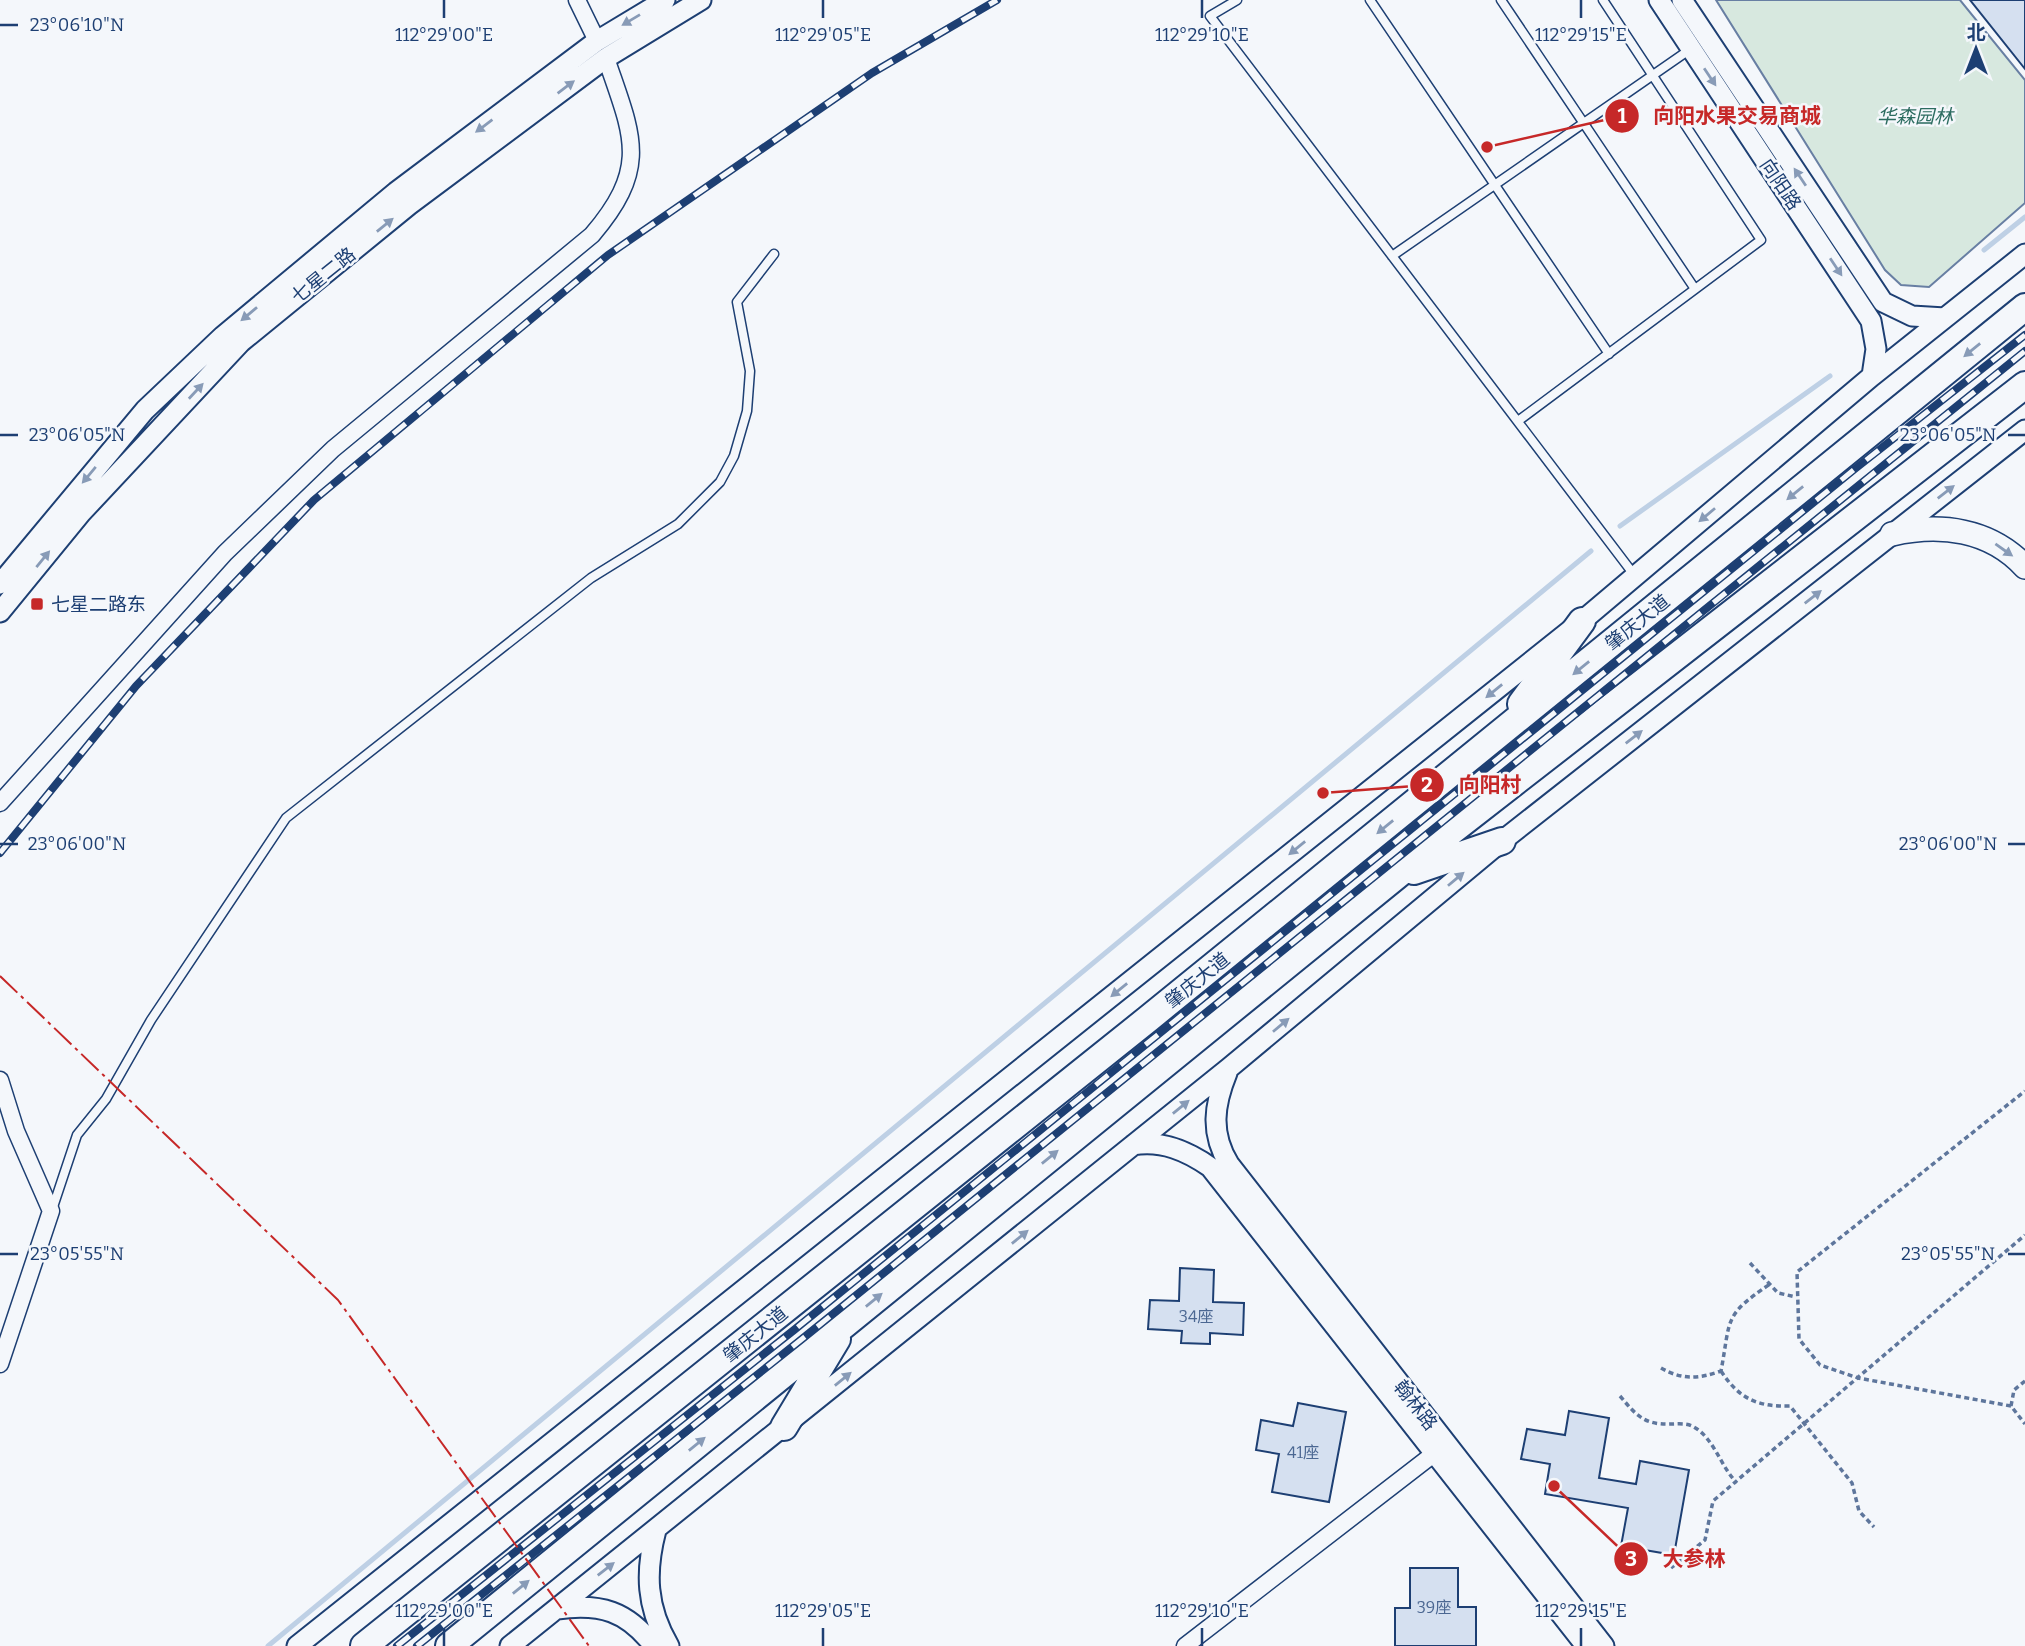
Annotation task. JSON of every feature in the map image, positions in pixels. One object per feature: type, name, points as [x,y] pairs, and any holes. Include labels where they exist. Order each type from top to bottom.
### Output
[{"type":"highway","name":"肇庆大道","points":[[364,1646],[1499,734],[2025,307]]},
{"type":"highway","points":[[449,1646],[1396,877],[2025,385]]},
{"type":"highway","points":[[1499,734],[1581,621]]},
{"type":"highway","points":[[1396,877],[1502,841]]},
{"type":"highway","points":[[783,1427],[847,1322]]},
{"type":"main road","points":[[1892,534],[1927,528],[1962,531],[1990,541],[2025,567]]},
{"type":"street","points":[[0,803],[225,552],[333,449],[592,235],[612,212],[624,192],[631,168],[629,126],[601,49],[577,0]]},
{"type":"street","name":"七星二路","points":[[0,612],[80,513],[241,342],[664,0]]},
{"type":"street","name":"七星二路","points":[[0,584],[145,410],[223,336],[396,192],[601,49],[701,0]]},
{"type":"street","name":"向阳路","points":[[1659,0],[1699,43],[1883,302],[1912,316],[1945,318]]},
{"type":"street","name":"向阳路","points":[[1682,0],[1699,43],[1871,321],[1876,349],[1872,376]]},
{"type":"street","points":[[297,1646],[1581,621],[1872,376],[2025,254]]},
{"type":"street","points":[[510,1646],[1229,1068],[1502,841],[2025,430]]},
{"type":"street","points":[[1133,1145],[1146,1143],[1177,1148],[1220,1165],[1214,1121],[1218,1096],[1229,1068]]},
{"type":"street","points":[[0,1080],[16,1130],[51,1211],[0,1364]]},
{"type":"street","name":"翰林路","points":[[1220,1165],[1440,1448],[1586,1646]]},
{"type":"street","points":[[1185,1646],[1440,1448]]},
{"type":"street","name":"翰林路","points":[[1440,1448],[1604,1646]]},
{"type":"street","points":[[656,1530],[648,1565],[648,1593],[669,1646]]},
{"type":"street","points":[[556,1609],[580,1606],[608,1609],[638,1626],[654,1646]]},
{"type":"lane","points":[[1237,0],[1210,16],[1635,576]]},
{"type":"lane","points":[[1370,0],[1608,354]]},
{"type":"lane","points":[[1502,0],[1695,289]]},
{"type":"lane","points":[[1518,421],[1761,240],[1603,0]]},
{"type":"lane","points":[[1392,256],[1699,43]]},
{"type":"lane","points":[[51,1211],[77,1135],[106,1099],[152,1020],[286,818],[591,578],[678,524],[720,482],[734,456],[747,411],[750,371],[737,302],[774,254]]},
{"type":"path","points":[[2025,1091],[1797,1272],[1796,1297],[1799,1339],[1820,1365],[1858,1378],[2011,1406],[2025,1423]]},
{"type":"path","points":[[1671,1568],[1705,1540],[1713,1501],[2025,1235]]},
{"type":"path","points":[[1749,1263],[1778,1293],[1796,1297]]},
{"type":"path","points":[[1770,1284],[1731,1314],[1721,1371],[1731,1387],[1748,1401],[1767,1407],[1790,1406],[1852,1483],[1860,1511],[1874,1527]]},
{"type":"path","points":[[1661,1368],[1678,1378],[1703,1378],[1721,1371]]},
{"type":"path","points":[[2011,1406],[2014,1390],[2025,1381]]},
{"type":"path","points":[[1620,1396],[1638,1418],[1652,1424],[1692,1426],[1711,1443],[1717,1458],[1737,1483]]},
{"type":"green space","name":"华森园林","points":[[1716,0],[1960,0],[2025,80],[2025,203],[1929,287],[1901,285],[1885,270]]},
{"type":"building","points":[[1970,0],[2025,0],[2025,69]]},
{"type":"building","points":[[1180,1268],[1214,1270],[1213,1302],[1244,1303],[1243,1335],[1210,1333],[1210,1344],[1181,1343],[1182,1331],[1148,1329],[1150,1300],[1179,1301]]},
{"type":"building","points":[[1298,1403],[1346,1412],[1329,1502],[1272,1492],[1279,1454],[1256,1450],[1261,1420],[1293,1426]]},
{"type":"building","points":[[1569,1411],[1609,1418],[1599,1478],[1636,1484],[1640,1461],[1689,1470],[1674,1555],[1621,1546],[1628,1508],[1545,1494],[1550,1464],[1521,1459],[1527,1429],[1565,1435]]},
{"type":"building","points":[[1410,1568],[1458,1568],[1458,1607],[1476,1607],[1476,1646],[1395,1646],[1395,1608],[1410,1608]]},
{"type":"waterway","points":[[1984,250],[2025,217]]},
{"type":"waterway","points":[[1620,526],[1830,376]]},
{"type":"waterway","points":[[268,1646],[1591,551]]},
{"type":"railway","points":[[0,853],[136,686],[314,500],[608,255],[872,73],[997,0]]},
{"type":"railway","points":[[397,1646],[794,1330],[1856,468],[2025,335]]},
{"type":"railway","points":[[417,1646],[802,1339],[2025,351]]},
{"type":"power","points":[[0,976],[338,1300],[589,1646]]},
{"type":"place","name":"向阳水果交易商城","points":[[1487,147]]},
{"type":"place","name":"七星二路东","points":[[37,604]]},
{"type":"place","name":"向阳村","points":[[1323,793]]},
{"type":"place","name":"大参林","points":[[1554,1486]]}]
